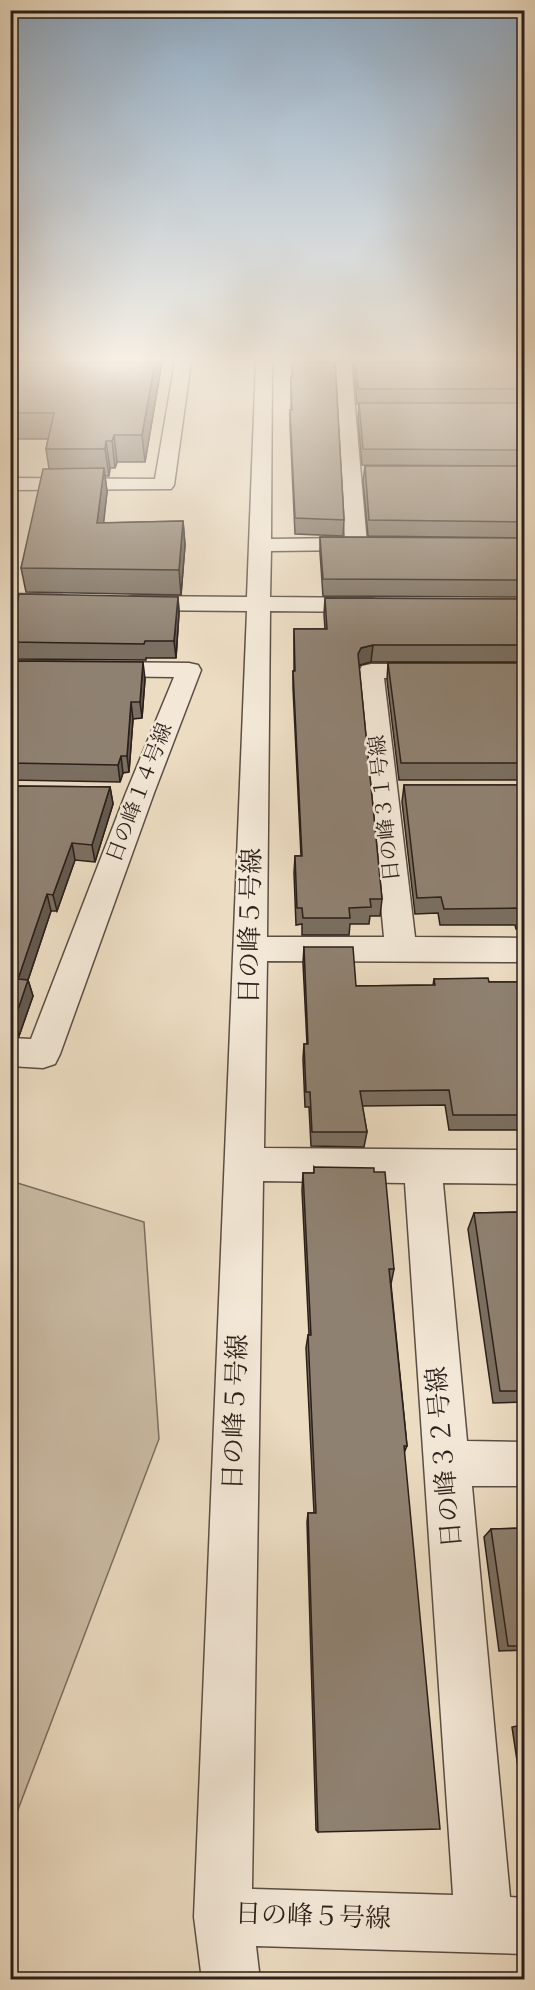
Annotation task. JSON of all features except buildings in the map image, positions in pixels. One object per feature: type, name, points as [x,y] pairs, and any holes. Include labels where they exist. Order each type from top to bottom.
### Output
[{"type":"street","points":[[10,484],[164,485],[169,455]]},
{"type":"street","name":"日の峰５号線","points":[[262,455],[251,949],[223,1917],[504,1926]]},
{"type":"street","points":[[352,455],[356,544]]},
{"type":"street","points":[[351,473],[374,473]]},
{"type":"street","points":[[261,544],[378,544]]},
{"type":"street","points":[[10,601],[80,603]]},
{"type":"street","points":[[115,603],[396,605]]},
{"type":"street","name":"日の峰１４号線","points":[[10,668],[189,670],[128,793],[43,1054],[10,1052]]},
{"type":"street","name":"日の峰３１号線","points":[[401,949],[397,791],[371,671],[454,671]]},
{"type":"street","points":[[251,949],[525,950]]},
{"type":"street","points":[[244,1164],[525,1167]]},
{"type":"street","name":"日の峰３２号線","points":[[423,1166],[447,1463],[504,1926]]},
{"type":"street","points":[[447,1463],[525,1464]]},
{"type":"street","points":[[223,1917],[231,1980]]},
{"type":"shaded area","points":[[11,1181],[144,1222],[159,1439],[11,1828]]}]
